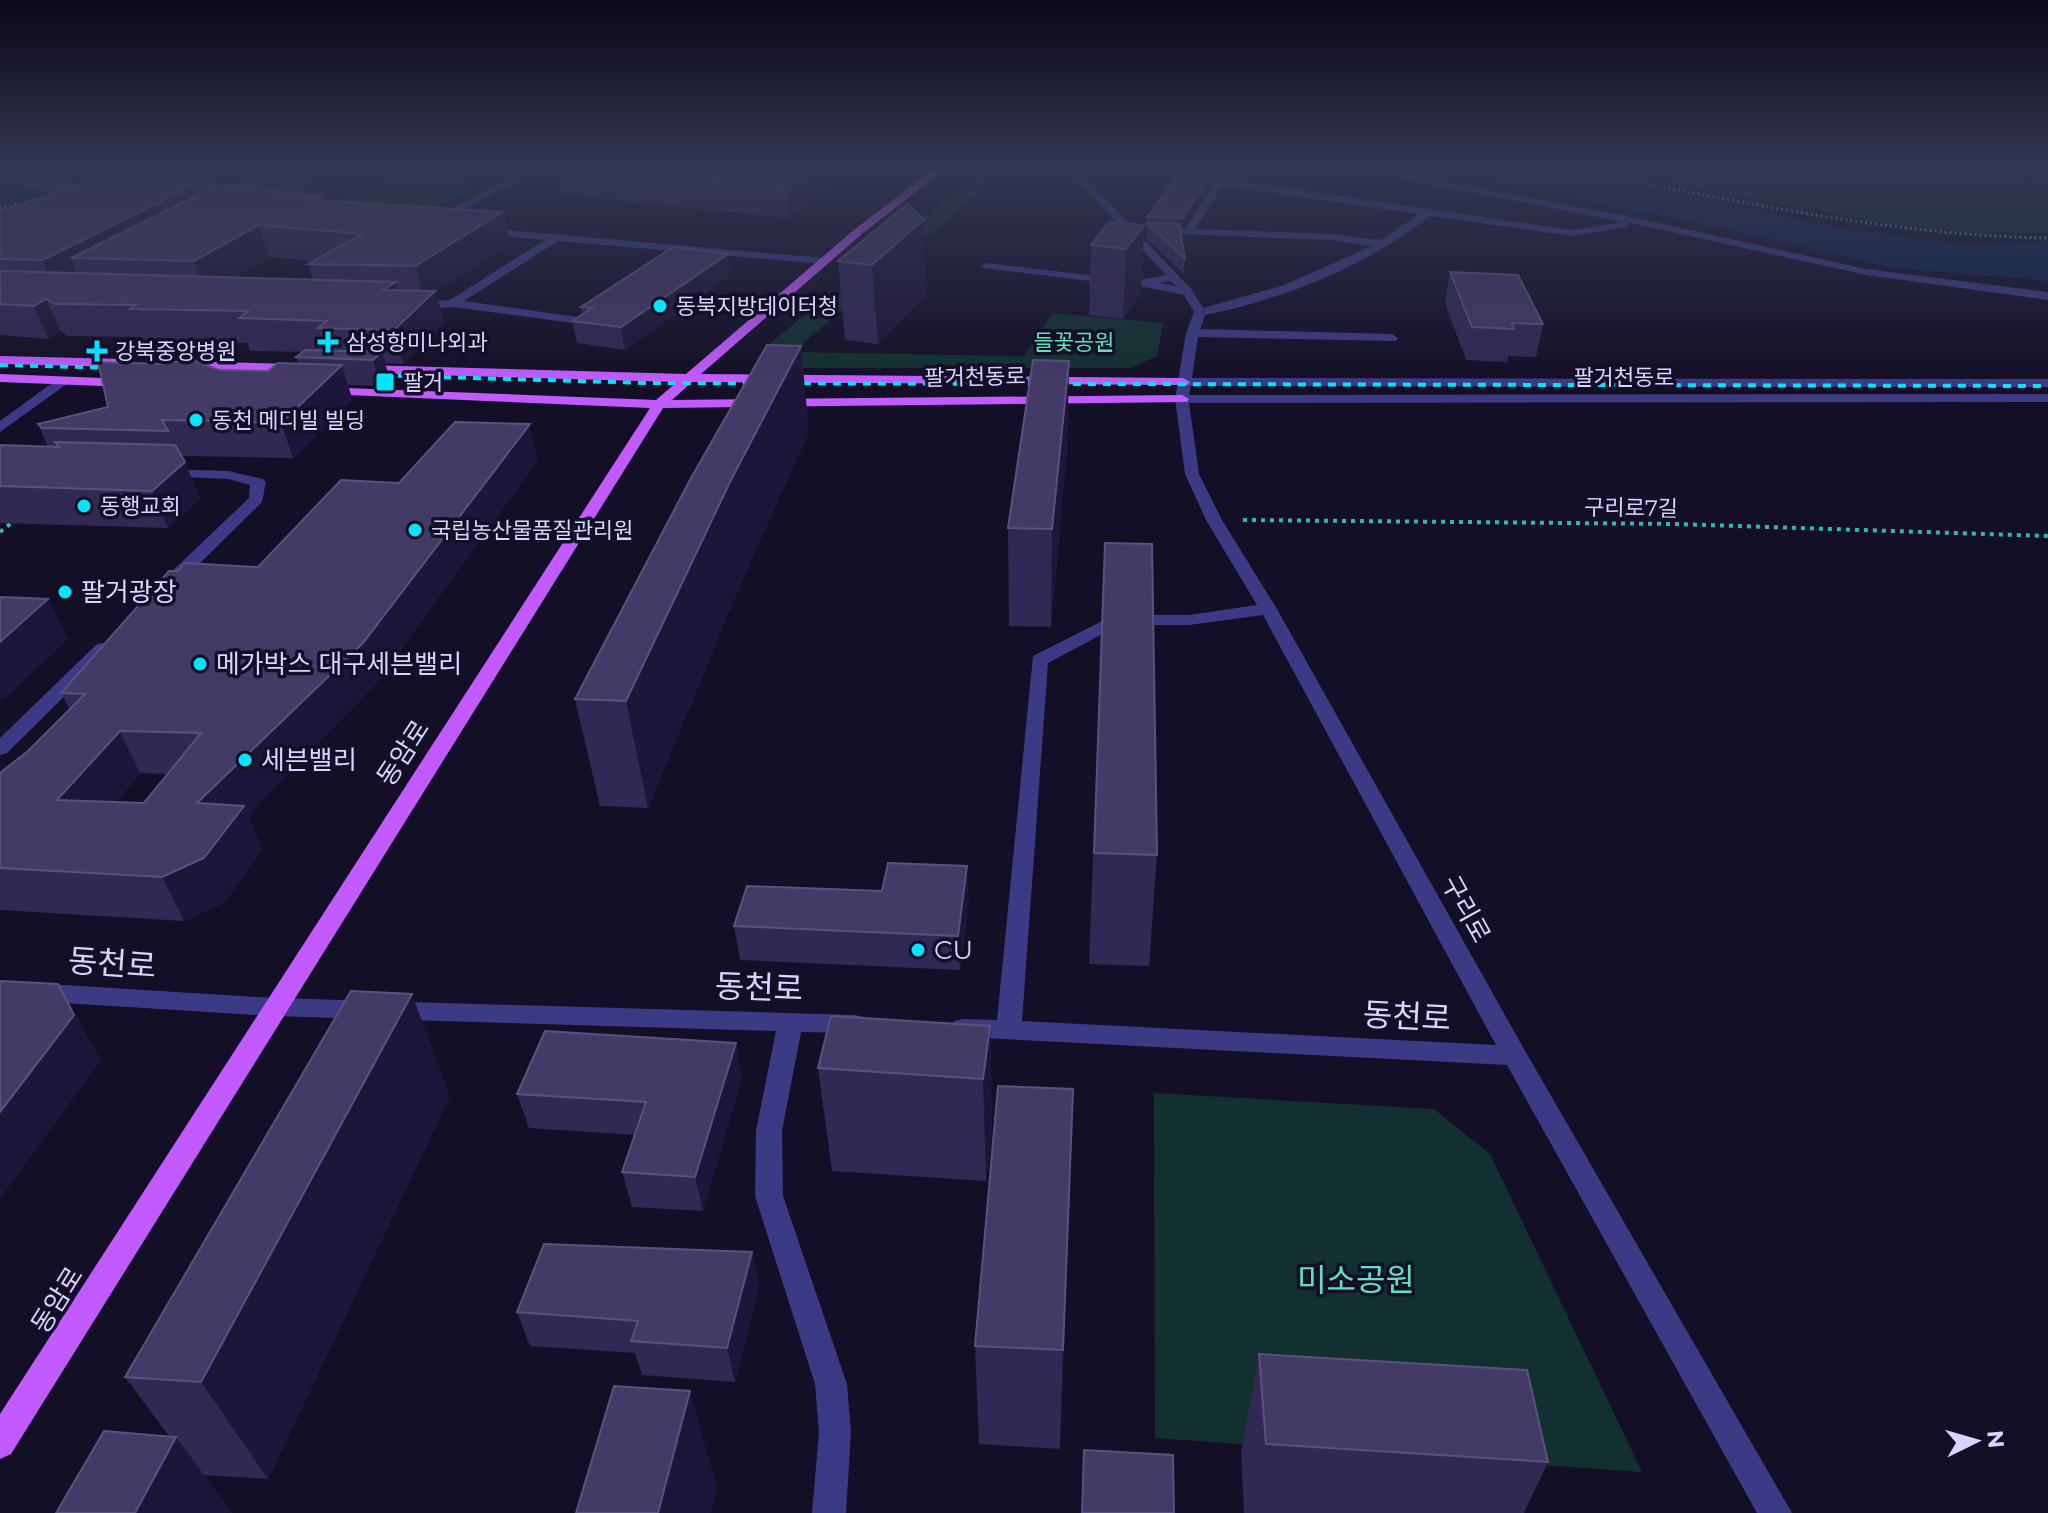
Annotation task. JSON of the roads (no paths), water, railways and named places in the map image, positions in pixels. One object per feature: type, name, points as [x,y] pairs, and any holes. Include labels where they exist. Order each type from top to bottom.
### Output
[{"type":"main road","name":"동암로","points":[[0,1443],[659,404],[851,240]]},
{"type":"main road","points":[[0,360],[135,364]]},
{"type":"main road","points":[[165,364],[306,368]]},
{"type":"main road","name":"팔거천동로","points":[[354,369],[1182,391]]},
{"type":"main road","points":[[0,378],[140,384]]},
{"type":"main road","name":"팔거천동로","points":[[315,390],[659,404],[1182,391]]},
{"type":"street","points":[[453,303],[552,240]]},
{"type":"street","points":[[574,240],[824,261]]},
{"type":"street","points":[[1135,240],[1188,292],[1200,312],[1228,307],[1266,293],[1391,240]]},
{"type":"street","points":[[1351,240],[1385,244]]},
{"type":"street","points":[[1689,240],[1782,260],[1792,256]]},
{"type":"street","points":[[1718,240],[1866,272],[2048,296]]},
{"type":"street","points":[[987,266],[1139,283],[1188,292]]},
{"type":"street","points":[[1139,283],[1174,277]]},
{"type":"street","points":[[400,306],[453,303],[577,321]]},
{"type":"street","name":"구리로","points":[[1200,312],[1192,333],[1182,391],[1192,474],[1214,520],[1268,609],[1515,1056],[1775,1513]]},
{"type":"street","points":[[1192,333],[1392,338]]},
{"type":"street","points":[[0,428],[64,381]]},
{"type":"street","name":"팔거천동로","points":[[1182,391],[2048,383]]},
{"type":"street","name":"팔거천동로","points":[[1182,391],[2048,398]]},
{"type":"street","points":[[153,473],[228,475],[258,482],[257,499],[159,595]]},
{"type":"street","points":[[1009,1029],[1039,660],[1124,615],[1154,620],[1189,620],[1268,609]]},
{"type":"street","points":[[0,749],[8,733],[115,637]]},
{"type":"street","name":"동천로","points":[[0,990],[274,1007],[884,1025]]},
{"type":"street","points":[[790,1022],[769,1131],[769,1196],[831,1384],[835,1432],[829,1513]]},
{"type":"street","name":"동천로","points":[[946,1027],[1515,1056]]},
{"type":"water","points":[[1772,240],[1928,240],[1968,245],[2048,242],[2048,281],[1893,268]]},
{"type":"railway","points":[[0,365],[120,368]]},
{"type":"railway","points":[[368,375],[650,383],[2048,386]]},
{"type":"place","name":"동북지방데이터청","points":[[660,306]]},
{"type":"place","name":"삼성항미나외과","points":[[328,342]]},
{"type":"place","name":"강북중앙병원","points":[[97,351]]},
{"type":"place","name":"팔거","points":[[385,382]]},
{"type":"place","name":"동천 메디빌 빌딩","points":[[196,420]]},
{"type":"place","name":"동행교회","points":[[84,506]]},
{"type":"place","name":"국립농산물품질관리원","points":[[415,530]]},
{"type":"place","name":"팔거광장","points":[[65,592]]},
{"type":"place","name":"메가박스 대구세븐밸리","points":[[200,664]]},
{"type":"place","name":"세븐밸리","points":[[245,760]]},
{"type":"place","name":"CU","points":[[918,950]]},
{"type":"park label","name":"들꽃공원","points":[[1074,342]]},
{"type":"park label","name":"미소공원","points":[[1356,1279]]}]
